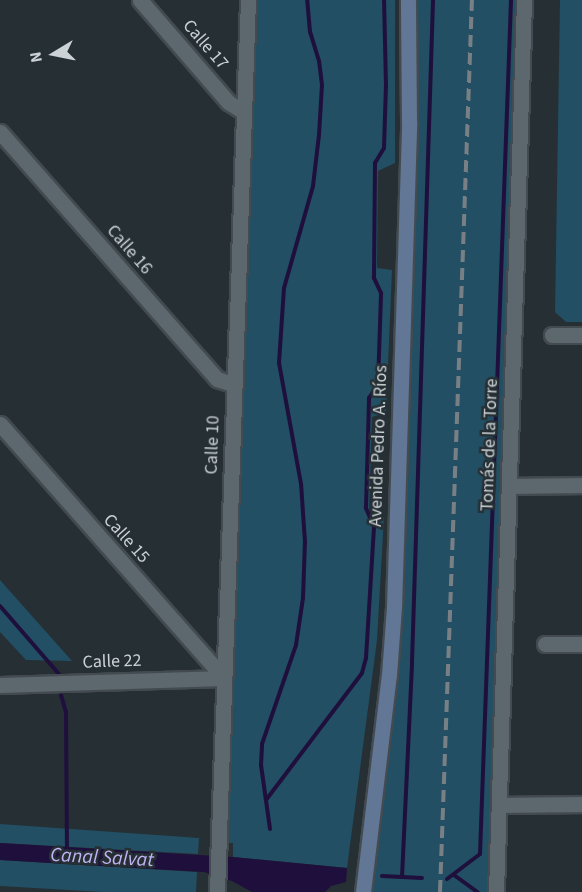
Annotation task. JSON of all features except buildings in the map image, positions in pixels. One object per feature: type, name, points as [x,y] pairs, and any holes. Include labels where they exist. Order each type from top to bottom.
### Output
[{"type":"main road","name":"Avenida Pedro A. Ríos","points":[[363,892],[389,675],[394,607],[410,121],[408,0]]},
{"type":"street","name":"Calle 17","points":[[140,0],[228,102],[244,112]]},
{"type":"street","name":"Calle 10","points":[[217,892],[248,0]]},
{"type":"street","name":"Tomás de la Torre","points":[[496,892],[524,0]]},
{"type":"street","name":"Calle 16","points":[[0,132],[217,379],[235,385]]},
{"type":"street","points":[[552,335],[582,335]]},
{"type":"street","name":"Calle 15","points":[[0,424],[224,678]]},
{"type":"street","points":[[508,486],[582,485]]},
{"type":"street","points":[[545,644],[582,644]]},
{"type":"street","name":"Calle 22","points":[[0,685],[224,678]]},
{"type":"street","points":[[499,805],[582,804]]},
{"type":"shaded area","points":[[255,0],[395,0],[395,163],[378,171],[377,268],[392,270],[386,413],[372,417],[369,514],[384,517],[377,640],[347,868],[233,857],[233,843],[226,843]]},
{"type":"shaded area","points":[[408,0],[524,0],[496,892],[363,892],[382,731]]},
{"type":"shaded area","points":[[560,0],[582,0],[582,322],[566,322],[555,312]]},
{"type":"shaded area","points":[[0,580],[72,661],[26,660],[0,632]]},
{"type":"shaded area","points":[[0,824],[199,838],[198,854],[0,843]]},
{"type":"shaded area","points":[[0,860],[197,872],[196,892],[103,892],[0,886]]},
{"type":"water","name":"Canal Salvat","points":[[0,843],[233,857],[347,868],[346,882],[331,886],[325,892],[252,892],[232,881],[204,872],[0,860]]},
{"type":"waterway","points":[[270,829],[261,765],[262,744],[296,645],[303,598],[305,542],[301,484],[279,363],[284,288],[313,186],[319,135],[322,85],[319,61],[310,32],[307,0]]},
{"type":"waterway","points":[[266,800],[362,673],[366,658],[374,527],[366,508],[369,398],[378,385],[381,293],[374,278],[375,163],[384,148],[386,86],[384,0]]},
{"type":"waterway","points":[[402,877],[412,662],[433,0]]},
{"type":"waterway","points":[[447,879],[480,854],[511,0]]},
{"type":"waterway","points":[[0,606],[59,674]]},
{"type":"waterway","points":[[61,695],[66,712],[67,852]]},
{"type":"waterway","name":"Canal Salvat","points":[[454,875],[477,892]]},
{"type":"waterway","name":"Canal Salvat","points":[[382,876],[422,878]]},
{"type":"railway","points":[[440,892],[472,0]]}]
